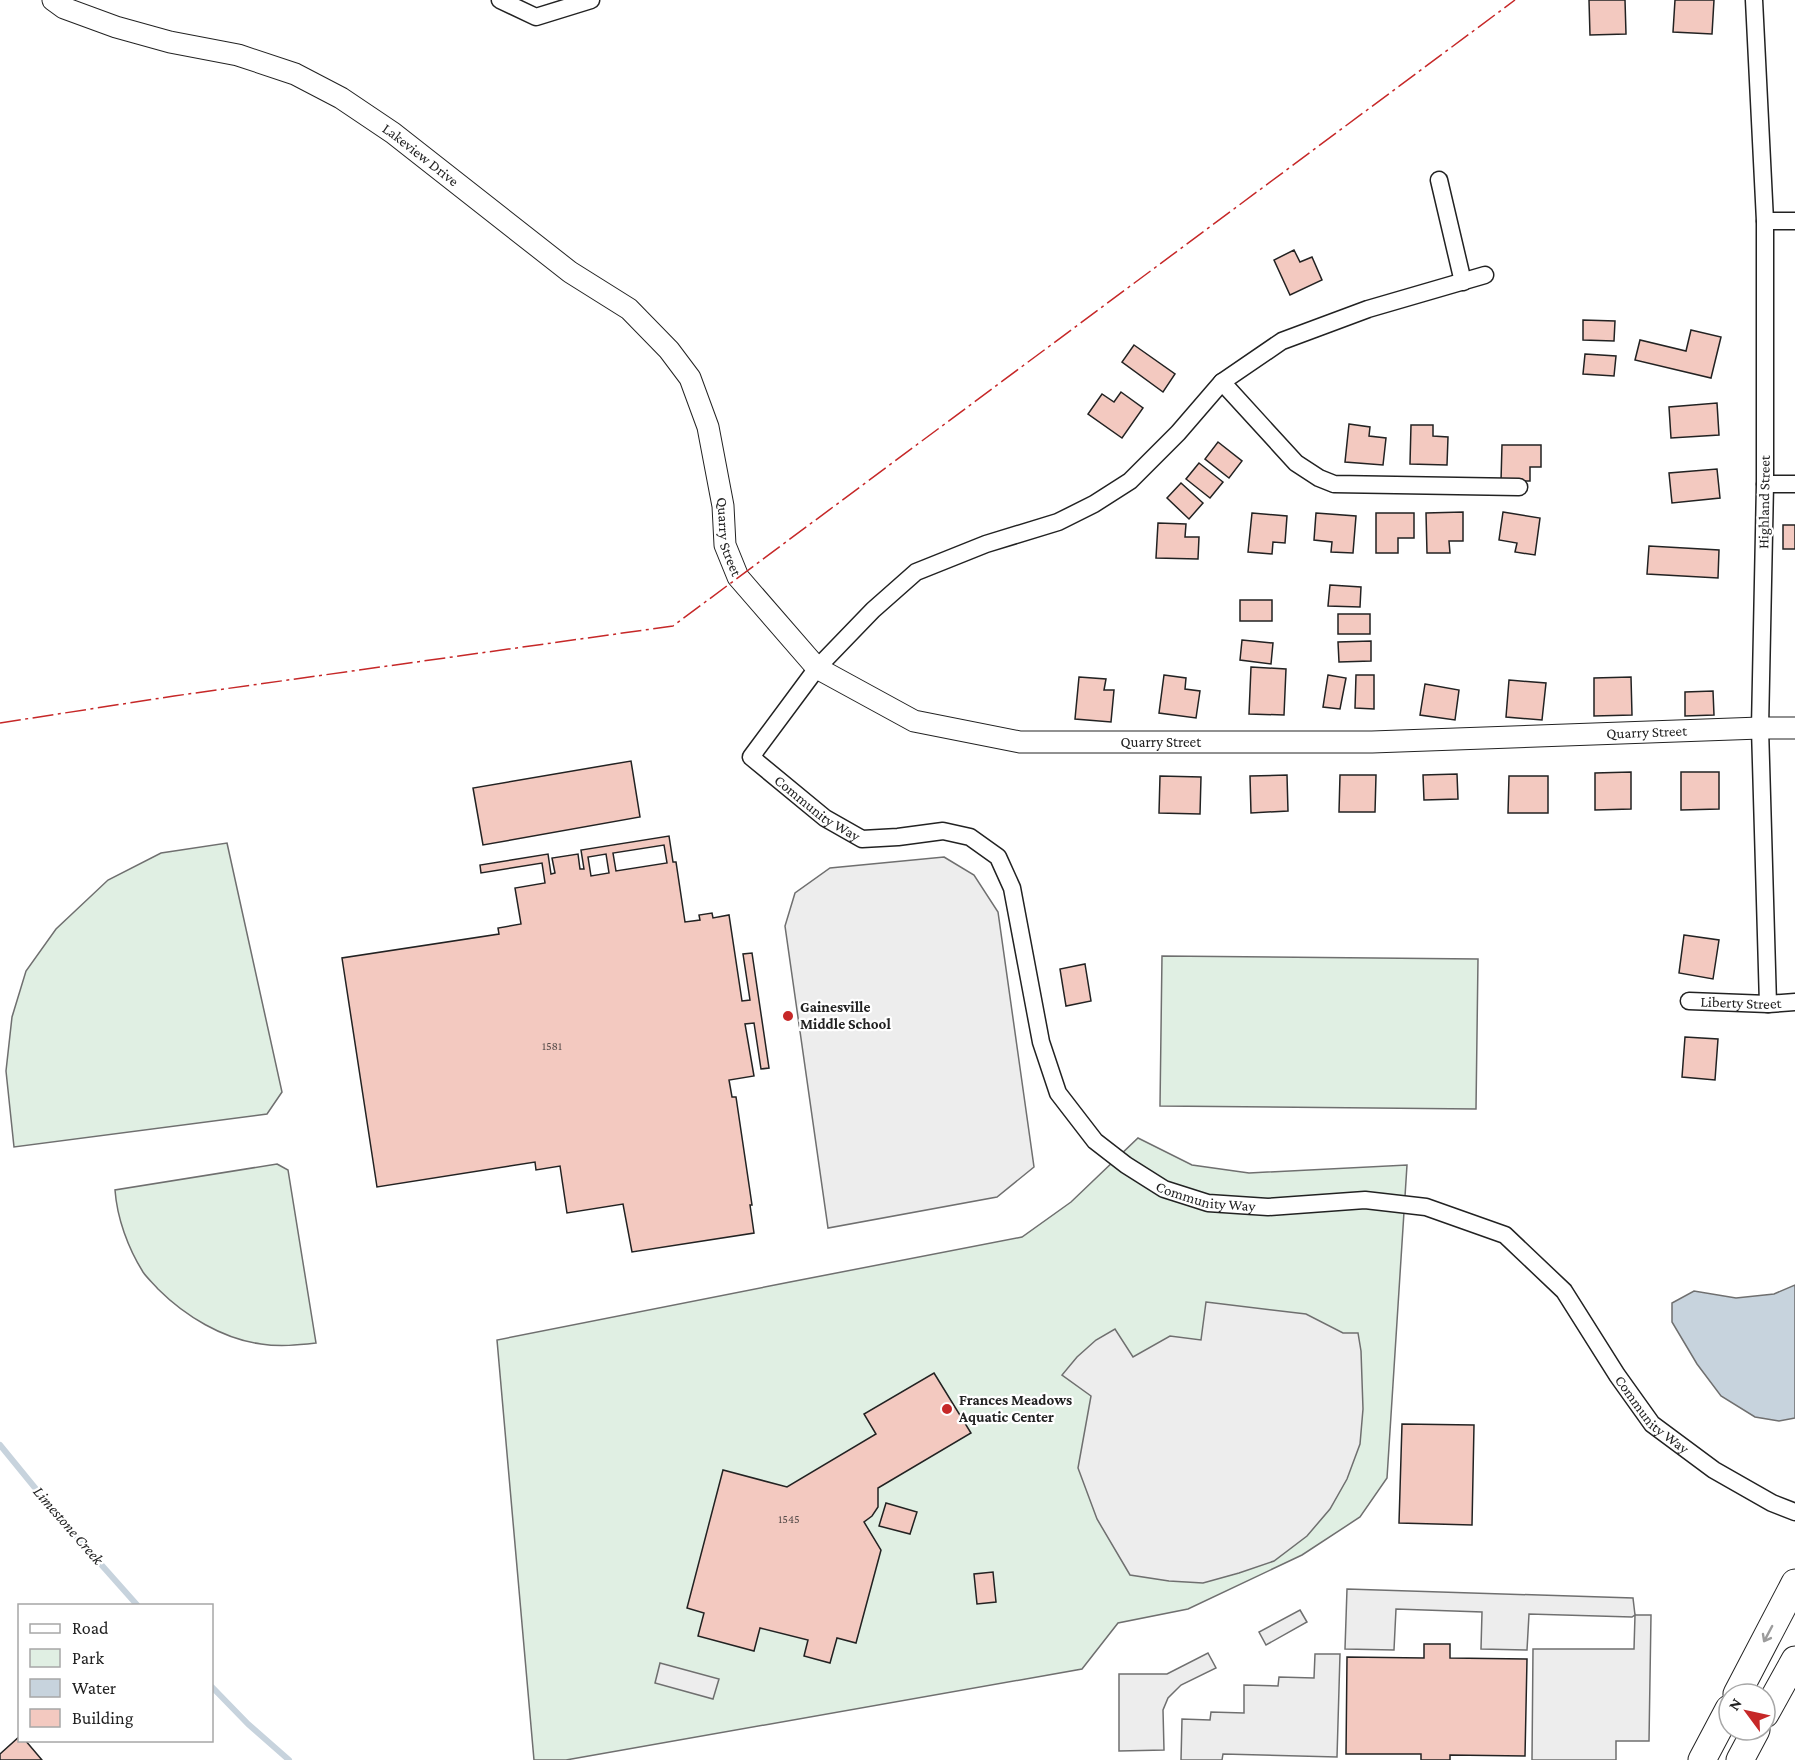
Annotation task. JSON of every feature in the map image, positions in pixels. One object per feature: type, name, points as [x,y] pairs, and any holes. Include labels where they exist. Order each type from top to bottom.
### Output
[{"type":"main road","points":[[1743,1682],[1795,1582]]},
{"type":"main road","points":[[1777,1692],[1795,1660]]},
{"type":"main road","points":[[1702,1760],[1717,1732]]},
{"type":"main road","points":[[1740,1760],[1750,1742]]},
{"type":"street","name":"Lakeview Drive","points":[[53,0],[64,8],[116,27],[170,42],[238,55],[295,74],[341,98],[393,134],[570,272],[629,309],[669,350],[690,378],[708,427]]},
{"type":"street","points":[[500,0],[536,17],[591,0]]},
{"type":"street","name":"Highland Street","points":[[1754,0],[1765,221],[1765,484],[1760,728],[1768,1004]]},
{"type":"street","points":[[1439,180],[1463,282]]},
{"type":"street","points":[[1765,221],[1795,221]]},
{"type":"street","points":[[817,668],[873,610],[916,572],[986,544],[1058,522],[1094,504],[1130,481],[1178,433],[1222,382],[1282,341],[1368,309],[1485,275]]},
{"type":"street","points":[[1222,382],[1296,463],[1319,478],[1334,484],[1519,487]]},
{"type":"street","name":"Quarry Street","points":[[708,427],[723,506],[725,545],[738,577],[817,668],[914,721],[1020,742],[1372,742],[1795,728]]},
{"type":"street","points":[[1765,484],[1795,484]]},
{"type":"street","name":"Community Way","points":[[817,668],[751,758],[825,818],[862,838],[898,837],[943,831],[970,837],[998,857],[1012,888],[1041,1042],[1058,1093],[1095,1141],[1126,1165],[1164,1188],[1208,1203],[1268,1207],[1365,1200],[1426,1207],[1505,1235],[1563,1292],[1652,1424],[1714,1470],[1772,1503],[1795,1512]]},
{"type":"street","name":"Liberty Street","points":[[1689,1001],[1768,1004],[1795,1002]]},
{"type":"green space","points":[[227,843],[282,1092],[267,1114],[14,1147],[6,1071],[12,1017],[26,971],[56,929],[108,880],[161,853]]},
{"type":"green space","points":[[1162,956],[1478,959],[1476,1109],[1160,1106]]},
{"type":"green space","name":"Frances Meadows Aquatic Center","points":[[1138,1138],[1192,1165],[1249,1173],[1407,1165],[1387,1478],[1360,1517],[1302,1555],[1188,1609],[1118,1623],[1082,1669],[566,1760],[534,1760],[497,1340],[1022,1237],[1071,1202]]},
{"type":"green space","points":[[277,1164],[288,1170],[316,1343],[261,1344],[219,1332],[192,1317],[158,1289],[143,1272],[128,1243],[118,1211],[115,1190]]},
{"type":"shaded area","points":[[944,857],[974,875],[998,912],[1034,1167],[997,1197],[828,1228],[785,926],[795,893],[830,868]]},
{"type":"shaded area","points":[[1206,1302],[1306,1314],[1343,1333],[1358,1333],[1361,1351],[1363,1409],[1360,1444],[1347,1479],[1330,1509],[1307,1536],[1274,1561],[1203,1583],[1130,1575],[1097,1519],[1078,1468],[1091,1396],[1062,1375],[1096,1340],[1115,1329],[1133,1357],[1170,1336],[1201,1340]]},
{"type":"shaded area","points":[[1347,1589],[1633,1598],[1635,1615],[1632,1617],[1529,1614],[1527,1650],[1481,1649],[1482,1612],[1396,1609],[1394,1650],[1345,1649]]},
{"type":"shaded area","points":[[1300,1610],[1307,1622],[1266,1645],[1259,1632]]},
{"type":"shaded area","points":[[1635,1615],[1651,1615],[1649,1741],[1616,1741],[1616,1760],[1532,1760],[1533,1649],[1634,1649]]},
{"type":"shaded area","points":[[1208,1653],[1216,1668],[1181,1685],[1168,1698],[1163,1710],[1164,1750],[1119,1751],[1119,1674],[1167,1674]]},
{"type":"shaded area","points":[[1315,1654],[1340,1654],[1337,1757],[1223,1754],[1222,1760],[1181,1760],[1182,1719],[1210,1720],[1211,1712],[1244,1713],[1244,1685],[1278,1686],[1279,1677],[1314,1678]]},
{"type":"shaded area","points":[[660,1663],[719,1679],[713,1699],[655,1683]]},
{"type":"water","points":[[1795,1285],[1795,1418],[1779,1421],[1755,1417],[1721,1396],[1697,1364],[1672,1322],[1672,1303],[1694,1291],[1736,1298],[1774,1294]]},
{"type":"building","points":[[1589,0],[1625,0],[1626,34],[1590,35]]},
{"type":"building","points":[[1675,0],[1714,0],[1712,34],[1673,32]]},
{"type":"building","points":[[1294,250],[1300,262],[1312,257],[1322,280],[1290,295],[1274,260]]},
{"type":"building","points":[[1583,320],[1615,321],[1614,341],[1583,340]]},
{"type":"building","points":[[1691,330],[1721,337],[1711,378],[1635,360],[1640,340],[1686,351]]},
{"type":"building","points":[[1134,345],[1175,374],[1163,392],[1122,362]]},
{"type":"building","points":[[1585,354],[1616,356],[1614,376],[1583,374]]},
{"type":"building","points":[[1121,392],[1143,408],[1122,438],[1088,414],[1102,394],[1114,402]]},
{"type":"building","points":[[1717,403],[1719,435],[1671,438],[1669,407]]},
{"type":"building","points":[[1349,424],[1370,427],[1369,436],[1386,438],[1383,465],[1345,462]]},
{"type":"building","points":[[1411,425],[1433,425],[1433,436],[1448,437],[1447,465],[1410,464]]},
{"type":"building","points":[[1218,442],[1242,461],[1229,478],[1205,459]]},
{"type":"building","points":[[1502,445],[1541,445],[1541,467],[1530,467],[1530,481],[1501,481]]},
{"type":"building","points":[[1199,463],[1223,482],[1210,498],[1186,479]]},
{"type":"building","points":[[1717,469],[1720,498],[1672,503],[1669,473]]},
{"type":"building","points":[[1181,483],[1203,503],[1189,519],[1167,498]]},
{"type":"building","points":[[1463,512],[1463,541],[1449,541],[1450,553],[1427,553],[1426,513]]},
{"type":"building","points":[[1503,512],[1540,518],[1535,555],[1515,552],[1517,543],[1499,540]]},
{"type":"building","points":[[1252,513],[1287,516],[1285,543],[1273,542],[1272,554],[1248,552]]},
{"type":"building","points":[[1316,513],[1356,516],[1353,553],[1331,552],[1332,542],[1314,540]]},
{"type":"building","points":[[1376,513],[1414,513],[1414,538],[1398,538],[1398,553],[1376,553]]},
{"type":"building","points":[[1158,523],[1186,524],[1185,537],[1199,537],[1198,559],[1156,558]]},
{"type":"building","points":[[1783,525],[1795,525],[1795,549],[1783,549]]},
{"type":"building","points":[[1649,546],[1719,550],[1718,578],[1647,574]]},
{"type":"building","points":[[1330,585],[1361,587],[1360,607],[1328,606]]},
{"type":"building","points":[[1240,600],[1272,600],[1272,621],[1240,621]]},
{"type":"building","points":[[1338,614],[1370,614],[1370,634],[1338,634]]},
{"type":"building","points":[[1242,640],[1273,643],[1271,664],[1240,660]]},
{"type":"building","points":[[1371,641],[1371,661],[1339,662],[1338,642]]},
{"type":"building","points":[[1251,667],[1286,669],[1284,715],[1249,714]]},
{"type":"building","points":[[1164,675],[1186,678],[1185,689],[1200,691],[1196,718],[1159,713]]},
{"type":"building","points":[[1328,675],[1346,678],[1340,709],[1323,707]]},
{"type":"building","points":[[1356,675],[1374,675],[1374,709],[1355,708]]},
{"type":"building","points":[[1079,677],[1106,679],[1104,690],[1114,690],[1111,722],[1075,719]]},
{"type":"building","points":[[1631,677],[1632,715],[1594,716],[1594,678]]},
{"type":"building","points":[[1509,680],[1546,683],[1542,720],[1506,717]]},
{"type":"building","points":[[1425,684],[1459,690],[1455,720],[1420,715]]},
{"type":"building","points":[[1713,691],[1714,715],[1685,716],[1685,692]]},
{"type":"building","points":[[631,761],[640,817],[483,845],[473,788]]},
{"type":"building","points":[[1631,772],[1631,809],[1595,810],[1595,773]]},
{"type":"building","points":[[1681,772],[1719,772],[1719,809],[1681,810]]},
{"type":"building","points":[[1457,774],[1458,799],[1424,800],[1423,775]]},
{"type":"building","points":[[1287,775],[1288,811],[1251,813],[1250,776]]},
{"type":"building","points":[[1340,775],[1376,775],[1375,812],[1339,812]]},
{"type":"building","points":[[1160,776],[1201,777],[1200,814],[1159,813]]},
{"type":"building","points":[[1509,776],[1548,776],[1548,813],[1508,813]]},
{"type":"building","name":"Gainesville Middle School","points":[[669,836],[673,862],[676,862],[685,922],[700,920],[699,915],[712,913],[713,918],[729,915],[742,1001],[750,1000],[743,954],[752,953],[769,1068],[761,1069],[754,1023],[745,1024],[754,1076],[729,1080],[732,1097],[736,1097],[754,1233],[632,1252],[623,1204],[567,1213],[560,1166],[536,1170],[535,1162],[377,1187],[342,958],[499,934],[498,928],[521,924],[515,888],[545,883],[542,863],[481,873],[480,865],[548,854],[551,874],[555,873],[552,858],[578,854],[580,869],[584,869],[581,850]],"holes":[[[664,845],[667,863],[616,871],[613,853]],[[606,854],[609,873],[591,876],[588,857]]]},
{"type":"building","points":[[1684,935],[1719,940],[1713,979],[1679,973]]},
{"type":"building","points":[[1085,964],[1091,1001],[1066,1006],[1060,969]]},
{"type":"building","points":[[1685,1037],[1718,1039],[1715,1080],[1682,1077]]},
{"type":"building","name":"Frances Meadows Aquatic Center","points":[[934,1373],[971,1433],[878,1488],[878,1507],[864,1522],[881,1550],[856,1643],[837,1638],[830,1663],[804,1656],[808,1640],[760,1628],[754,1651],[698,1636],[704,1613],[687,1608],[723,1470],[787,1487],[876,1434],[864,1414]]},
{"type":"building","points":[[1402,1424],[1474,1425],[1472,1525],[1399,1523]]},
{"type":"building","points":[[886,1503],[917,1512],[910,1534],[879,1526]]},
{"type":"building","points":[[993,1572],[996,1602],[977,1604],[974,1574]]},
{"type":"building","points":[[1424,1644],[1450,1644],[1450,1658],[1527,1659],[1525,1756],[1450,1755],[1450,1760],[1421,1760],[1421,1754],[1346,1754],[1347,1657],[1424,1658]]},
{"type":"building","points":[[18,1738],[18,1742],[27,1742],[42,1760],[0,1760],[0,1754]]},
{"type":"waterway","name":"Limestone Creek","points":[[0,1445],[58,1516],[136,1604]]},
{"type":"waterway","name":"Limestone Creek","points":[[213,1688],[248,1724],[289,1760]]},
{"type":"power","points":[[0,723],[174,696],[673,626],[1515,0]]},
{"type":"place","name":"Gainesville Middle School","points":[[788,1016]]},
{"type":"place","name":"Frances Meadows Aquatic Center","points":[[947,1409]]}]
